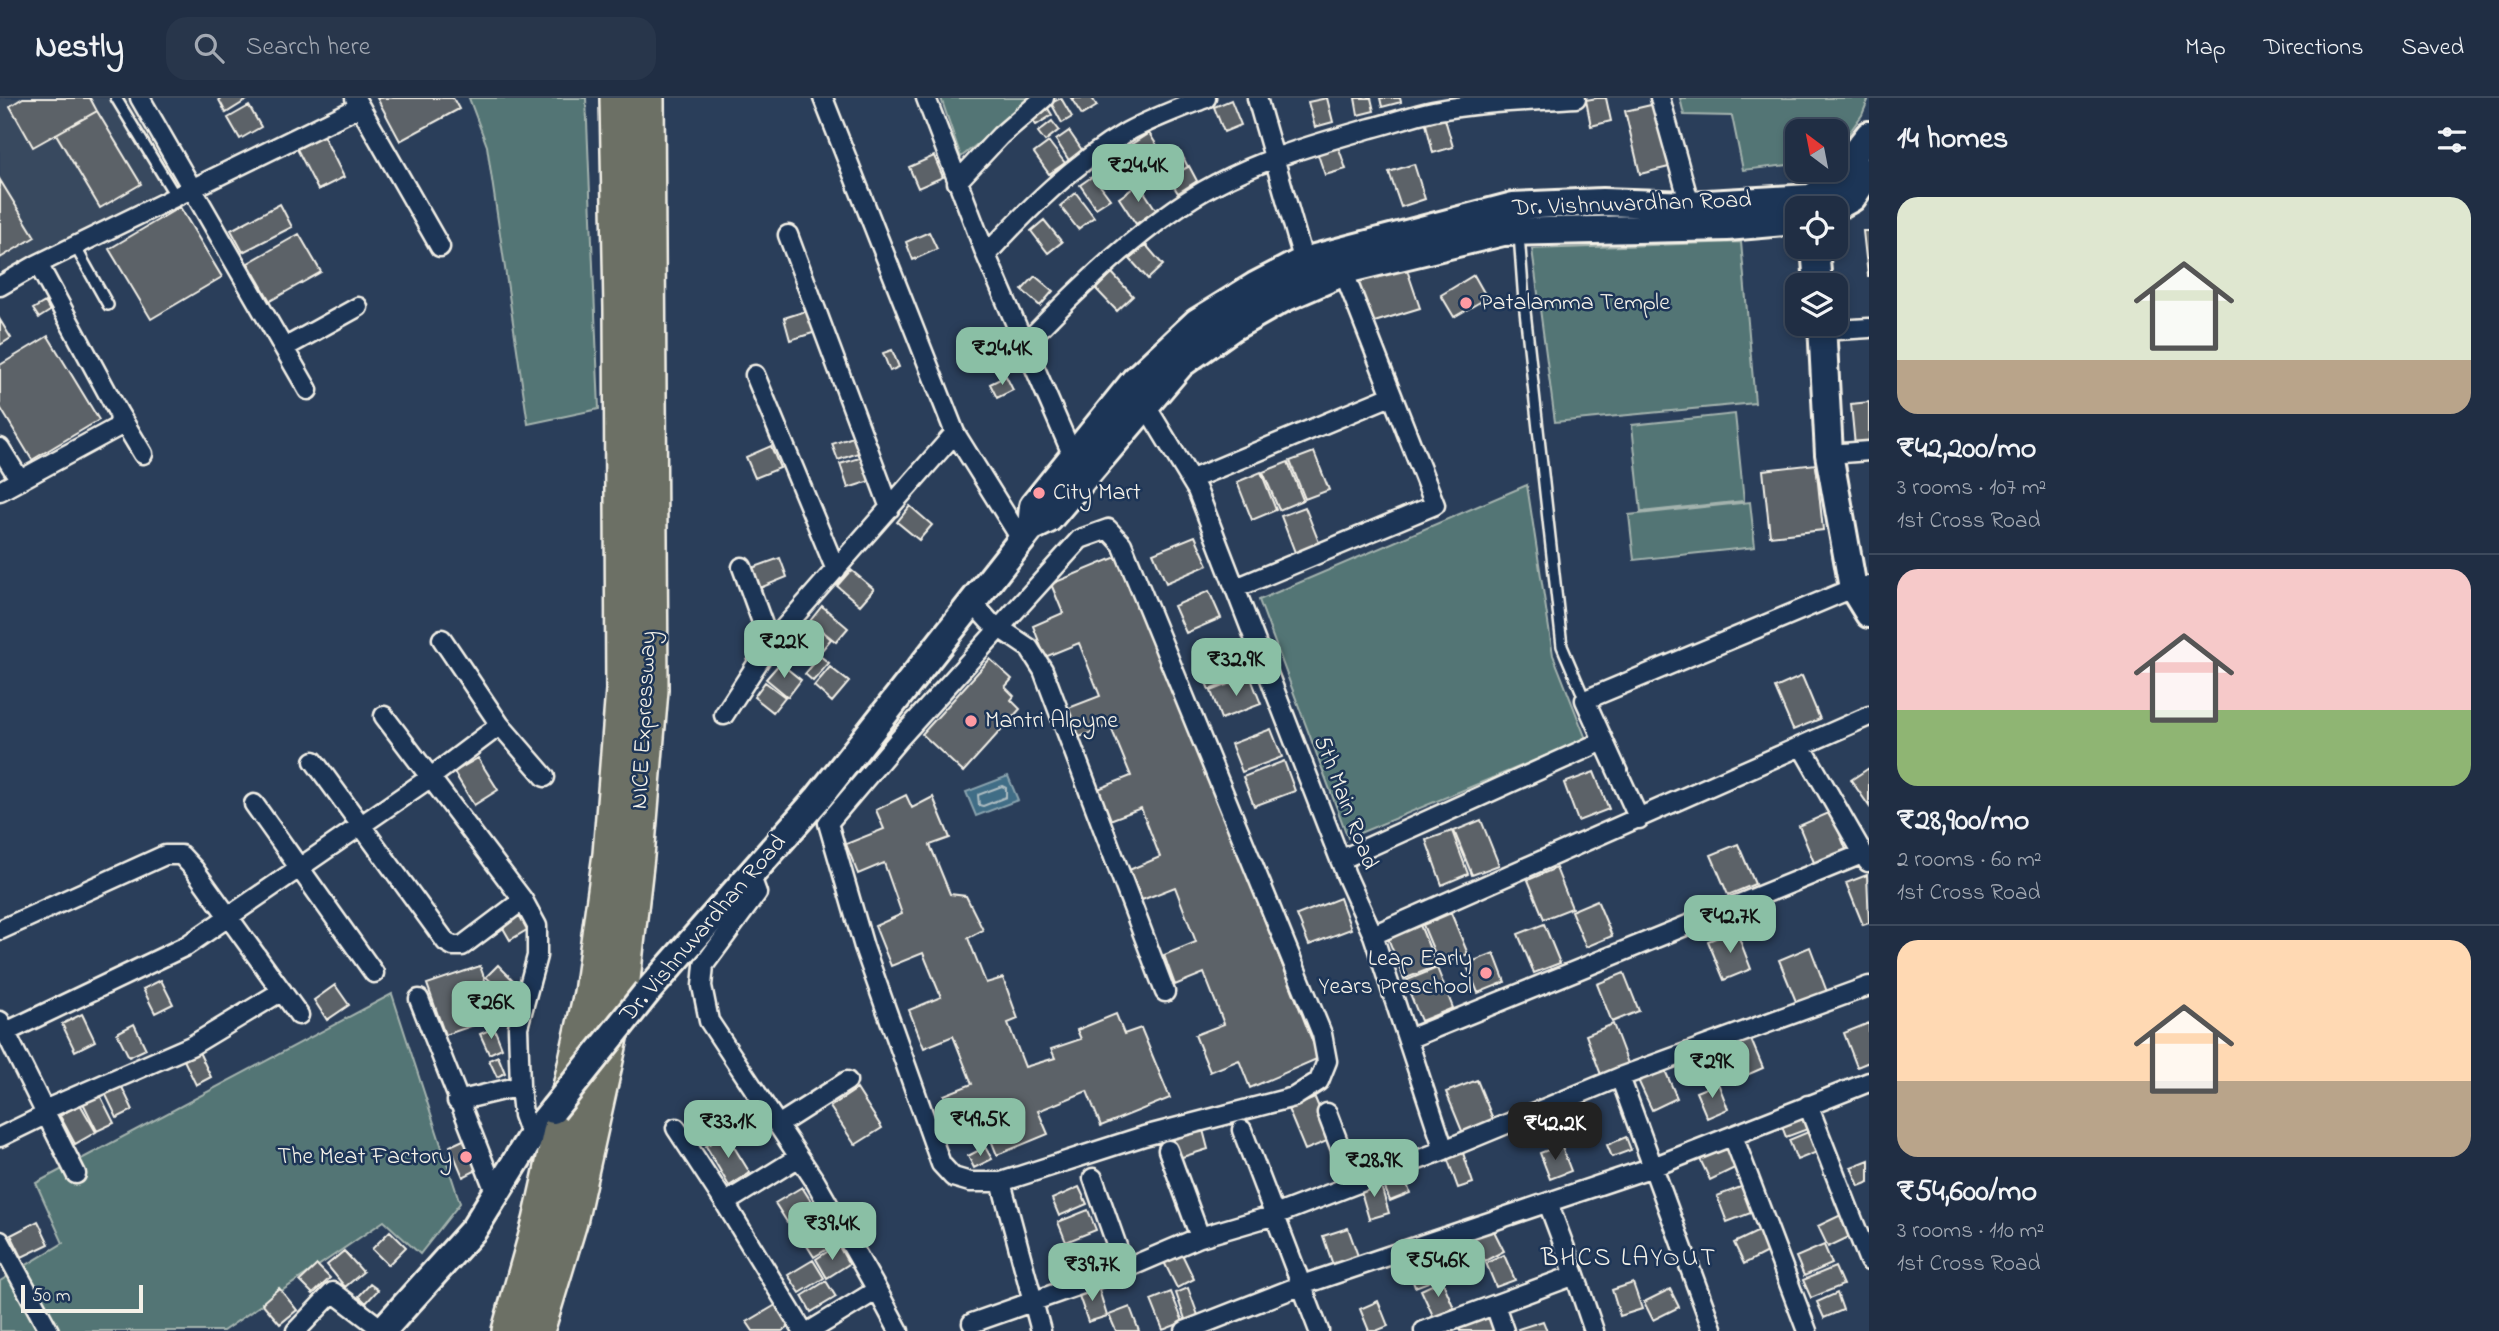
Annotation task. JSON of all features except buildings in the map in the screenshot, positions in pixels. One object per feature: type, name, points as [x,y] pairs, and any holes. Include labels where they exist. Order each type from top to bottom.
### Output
[{"type":"highway","name":"NICE Expressway","points":[[509,1331],[540,1221],[591,993],[610,854],[623,690],[617,98]]},
{"type":"highway","name":"NICE Expressway","points":[[537,1331],[570,1222],[622,988],[637,856],[651,690],[647,98]]},
{"type":"main road","points":[[1836,196],[1869,135]]},
{"type":"main road","points":[[1838,196],[1869,172]]},
{"type":"main road","name":"Dr. Vishnuvardhan Road","points":[[1026,534],[1033,506],[1072,454],[1135,380],[1197,323],[1255,286],[1308,273],[1513,206],[1602,202],[1690,205],[1785,201]]},
{"type":"main road","name":"Dr. Vishnuvardhan Road","points":[[382,1331],[474,1228],[531,1137],[647,992],[819,797],[1026,534],[1049,519],[1181,364],[1233,327],[1284,298],[1308,273],[1344,272],[1503,232],[1727,228],[1785,222]]},
{"type":"main road","points":[[1822,336],[1829,454],[1869,614]]},
{"type":"street","points":[[140,98],[308,390]]},
{"type":"street","points":[[823,98],[955,433],[1026,534]]},
{"type":"street","points":[[926,98],[986,256],[1072,454]]},
{"type":"street","points":[[957,182],[1000,136],[1044,98]]},
{"type":"street","points":[[986,256],[1022,216],[1084,162],[1127,132],[1206,98]]},
{"type":"street","points":[[1257,98],[1308,273]]},
{"type":"street","points":[[1025,344],[1068,299],[1169,214],[1215,184],[1275,158],[1433,111],[1506,102],[1576,98]]},
{"type":"street","points":[[1660,98],[1690,205]]},
{"type":"street","points":[[0,286],[38,264],[176,197],[357,102],[440,247]]},
{"type":"street","points":[[788,235],[890,508]]},
{"type":"street","points":[[38,264],[143,454]]},
{"type":"street","points":[[1236,587],[1435,505],[1344,272]]},
{"type":"street","points":[[284,348],[358,307]]},
{"type":"street","points":[[1848,328],[1869,328]]},
{"type":"street","points":[[755,375],[836,570]]},
{"type":"street","points":[[1192,479],[1391,396]]},
{"type":"street","name":"5th Main Road","points":[[1146,406],[1192,479],[1236,587],[1340,860],[1373,935],[1444,1150]]},
{"type":"street","points":[[0,491],[116,428],[120,422],[119,414]]},
{"type":"street","points":[[724,715],[770,645],[955,433]]},
{"type":"street","points":[[0,448],[20,480]]},
{"type":"street","points":[[1829,454],[1869,450]]},
{"type":"street","points":[[1108,529],[1122,544],[1322,1034],[1327,1061],[1319,1081],[1294,1097],[1143,1136],[1001,1182],[970,1182],[953,1177],[941,1164],[864,947],[828,823],[893,747],[1080,539],[1108,529]]},
{"type":"street","points":[[743,567],[770,645]]},
{"type":"street","points":[[1639,819],[1585,700],[1861,587]]},
{"type":"street","points":[[972,602],[999,629],[1029,648],[1043,670],[1165,992]]},
{"type":"street","points":[[442,639],[500,725],[545,777]]},
{"type":"street","points":[[384,716],[523,900],[537,926],[537,956],[518,1027],[523,1115],[531,1137]]},
{"type":"street","points":[[1373,935],[1869,716]]},
{"type":"street","points":[[76,1174],[3,1027],[186,946],[431,777],[500,725]]},
{"type":"street","points":[[870,733],[893,747]]},
{"type":"street","points":[[1340,860],[1603,741]]},
{"type":"street","points":[[1408,1039],[1865,859],[1802,747]]},
{"type":"street","points":[[314,761],[446,942],[453,946],[462,946],[523,900]]},
{"type":"street","points":[[254,804],[374,973]]},
{"type":"street","points":[[0,930],[165,855],[181,855],[194,869],[299,1015]]},
{"type":"street","points":[[750,874],[757,893],[704,965],[702,986],[709,1021],[799,1157],[899,1331]]},
{"type":"street","points":[[972,1323],[1125,1269],[1200,1237],[1275,1214],[1444,1150],[1620,1077],[1869,986]]},
{"type":"street","points":[[0,1137],[41,1117],[44,1110],[199,1042],[282,991]]},
{"type":"street","points":[[419,999],[457,1101],[496,1194]]},
{"type":"street","points":[[1620,1077],[1713,1331]]},
{"type":"street","points":[[778,1125],[847,1081]]},
{"type":"street","points":[[1185,1331],[1224,1324],[1302,1285],[1653,1167],[1869,1082]]},
{"type":"street","points":[[457,1101],[520,1086]]},
{"type":"street","points":[[1808,1105],[1869,1261]]},
{"type":"street","points":[[1327,1113],[1354,1184]]},
{"type":"street","points":[[676,1128],[803,1331]]},
{"type":"street","points":[[1242,1130],[1319,1331]]},
{"type":"street","points":[[1733,1136],[1807,1331]]},
{"type":"street","points":[[1168,1150],[1200,1237]]},
{"type":"street","points":[[725,1203],[799,1157]]},
{"type":"street","points":[[1093,1178],[1125,1269]]},
{"type":"street","points":[[1001,1182],[1041,1331]]},
{"type":"street","points":[[1548,1203],[1594,1331]]},
{"type":"street","points":[[0,1241],[45,1330]]},
{"type":"street","points":[[1424,1331],[1575,1275]]},
{"type":"street","points":[[810,1331],[877,1290]]},
{"type":"street","points":[[296,1331],[333,1292],[382,1331]]},
{"type":"street","points":[[1495,1305],[1504,1331]]},
{"type":"lane","points":[[116,98],[176,197]]},
{"type":"lane","points":[[1518,232],[1563,646],[1585,700]]},
{"type":"lane","points":[[75,246],[108,305]]},
{"type":"shaded area","points":[[0,98],[129,98],[179,181],[0,272]]},
{"type":"green space","points":[[469,98],[586,98],[599,409],[528,424],[487,146]]},
{"type":"green space","points":[[941,98],[1035,98],[961,157]]},
{"type":"green space","points":[[1680,98],[1869,98],[1862,115],[1848,134],[1848,119],[1785,119],[1785,165],[1743,170],[1732,116],[1684,115]]},
{"type":"green space","points":[[1741,242],[1755,403],[1555,422],[1532,249]]},
{"type":"green space","points":[[1735,414],[1744,501],[1641,512],[1632,425]]},
{"type":"green space","points":[[1527,485],[1553,655],[1586,739],[1348,838],[1259,600]]},
{"type":"green space","points":[[1750,502],[1755,547],[1634,560],[1629,515]]},
{"type":"green space","points":[[392,994],[460,1203],[420,1254],[384,1221],[223,1331],[0,1331],[0,1281],[63,1243],[36,1183]]},
{"type":"water","points":[[1008,776],[1018,800],[976,816],[966,792]]},
{"type":"place","name":"Patalamma Temple","points":[[1466,303]]},
{"type":"place","name":"City Mart","points":[[1039,493]]},
{"type":"place","name":"Mantri Alpyne","points":[[971,721]]},
{"type":"place","name":"Leap Early Years Preschool","points":[[1486,973]]},
{"type":"place","name":"The Meat Factory","points":[[466,1157]]},
{"type":"district","name":"BHCS LAYOUT","points":[[1629,1259]]}]
